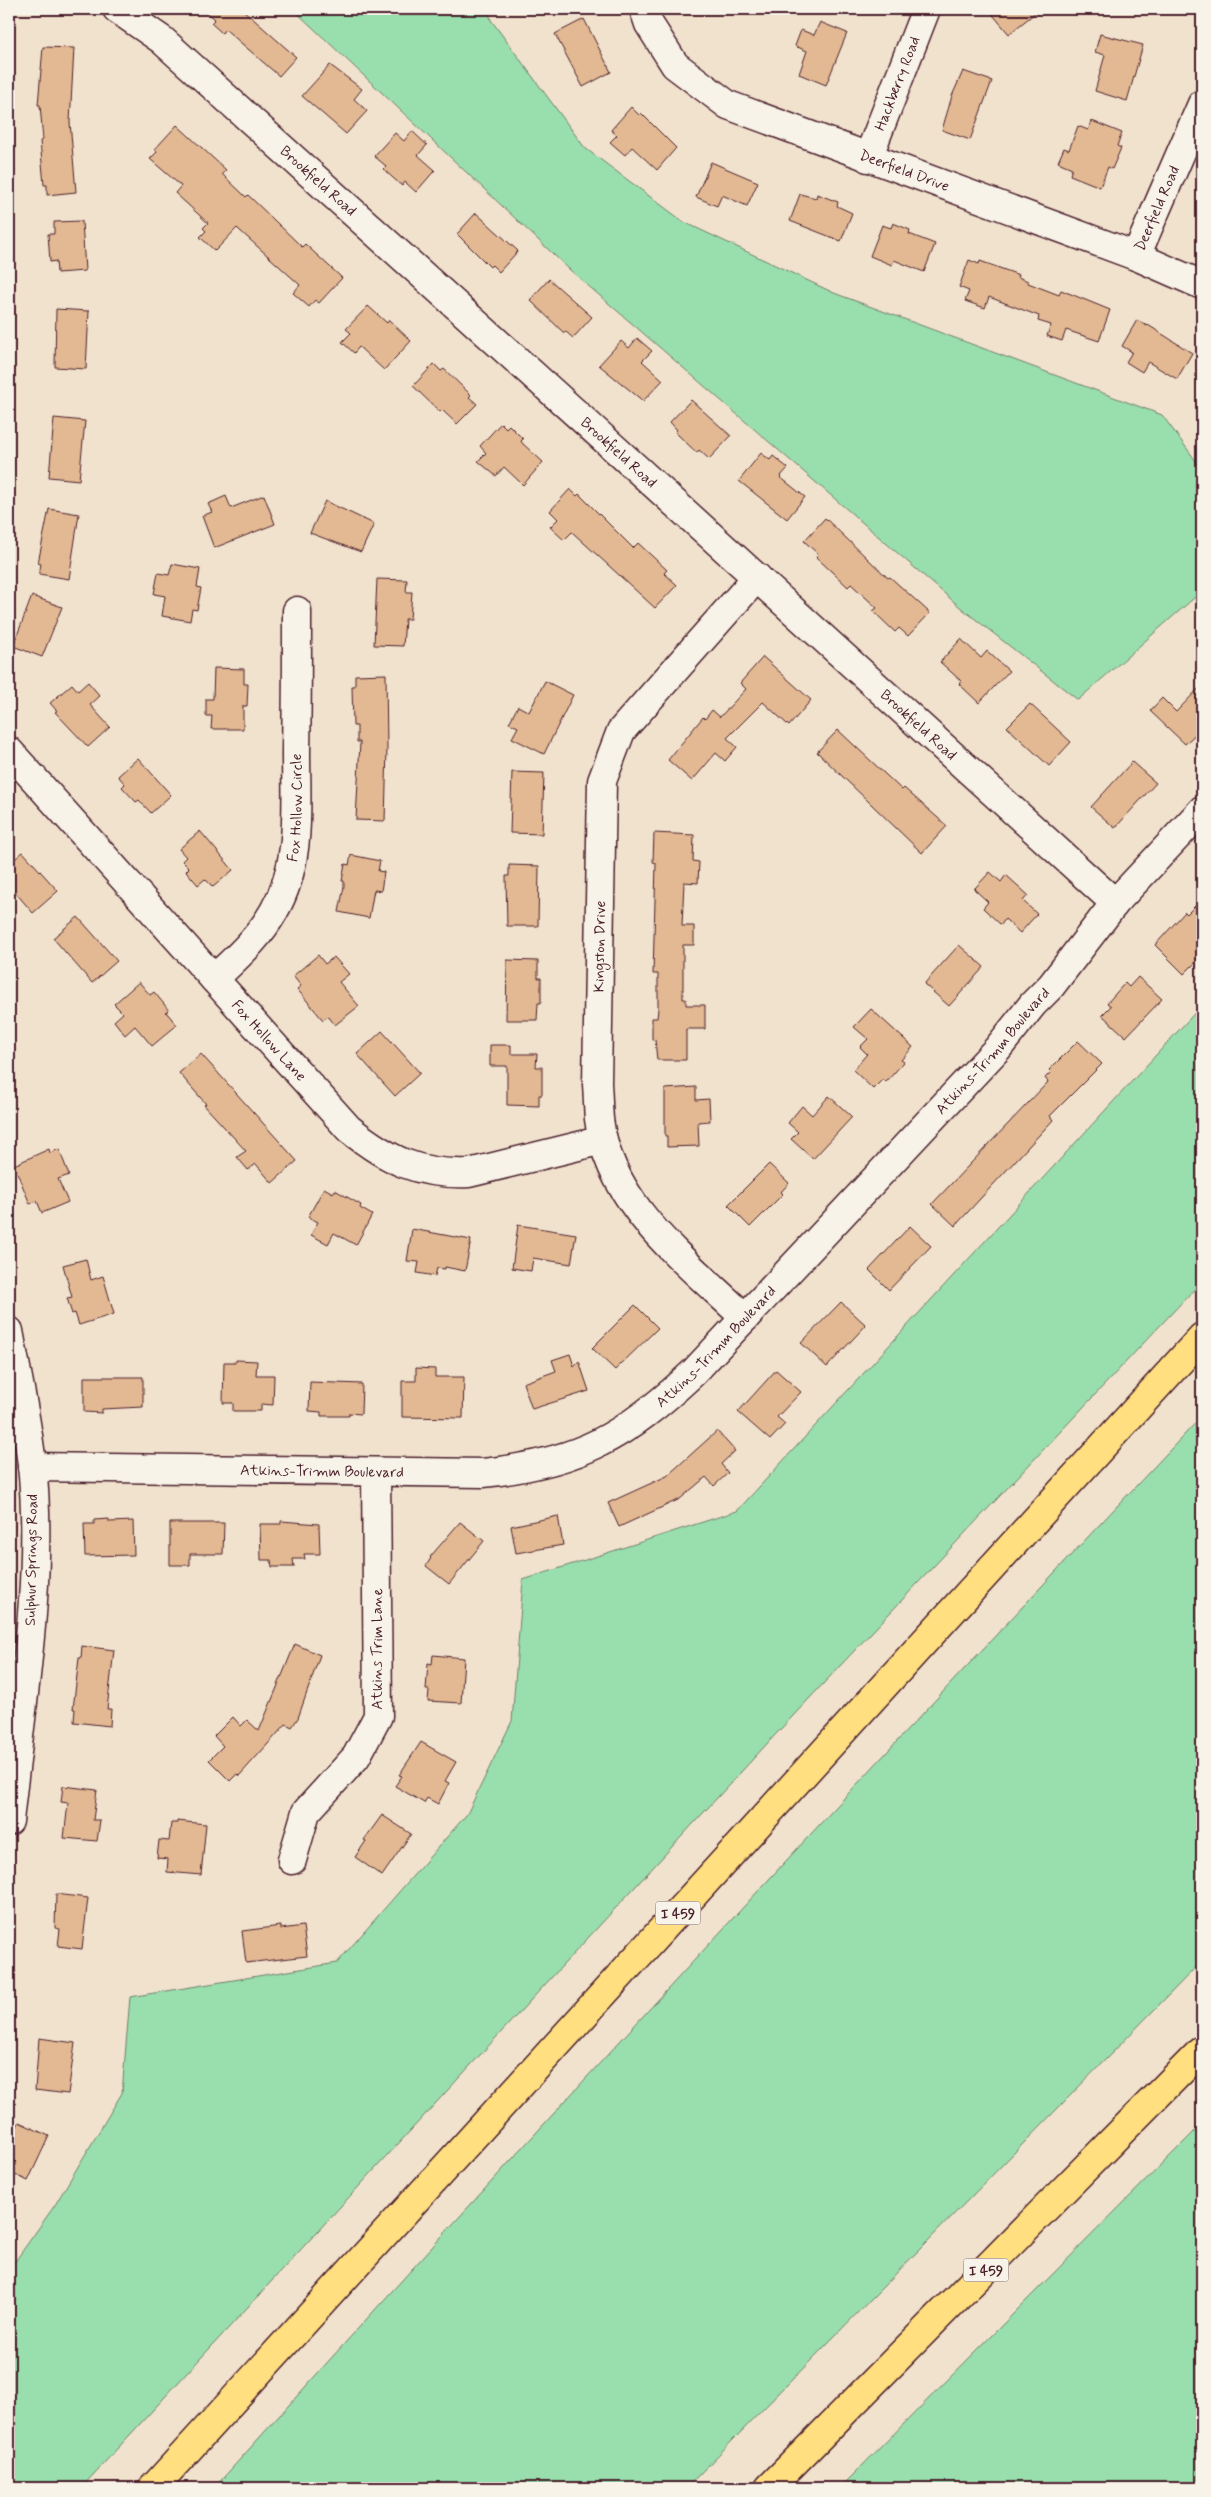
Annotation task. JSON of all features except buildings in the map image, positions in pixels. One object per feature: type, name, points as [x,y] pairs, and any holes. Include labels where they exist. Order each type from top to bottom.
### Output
[{"type":"highway","name":"I 459","points":[[153,2488],[1202,1337]]},
{"type":"highway","name":"I 459","points":[[769,2488],[1202,2050]]},
{"type":"street","name":"Brookfield Road","points":[[116,9],[162,40],[1115,903]]},
{"type":"street","name":"Deerfield Drive","points":[[644,9],[649,24],[675,66],[728,105],[1136,256],[1202,285]]},
{"type":"street","name":"Hackberry Road","points":[[868,158],[926,9]]},
{"type":"street","name":"Deerfield Road","points":[[1136,256],[1202,104]]},
{"type":"street","name":"Kingston Drive","points":[[745,1318],[651,1228],[619,1182],[603,1140],[599,1119],[598,1084],[602,781],[621,731],[757,577]]},
{"type":"street","name":"Fox Hollow Circle","points":[[214,979],[258,934],[274,911],[290,876],[296,836],[297,612]]},
{"type":"street","name":"Fox Hollow Lane","points":[[9,751],[349,1129],[374,1149],[394,1160],[420,1170],[448,1174],[469,1173],[603,1140]]},
{"type":"street","name":"Atkins-Trimm Boulevard","points":[[32,1467],[483,1473],[522,1469],[559,1460],[602,1443],[628,1428],[661,1404],[694,1372],[998,1048],[1033,1004],[1051,986],[1115,903],[1202,810]]},
{"type":"street","name":"Sulphur Springs Road","points":[[9,1331],[32,1467],[34,1534],[32,1607],[9,1821]]},
{"type":"street","name":"Atkins Trim Lane","points":[[292,1860],[306,1812],[356,1757],[378,1716],[376,1472]]},
{"type":"green space","points":[[293,9],[488,9],[491,20],[585,148],[684,222],[834,293],[1162,415],[1202,469],[1202,591],[1078,700],[960,607],[570,270]]},
{"type":"green space","points":[[1202,1005],[1202,1281],[776,1734],[81,2488],[9,2488],[9,2270],[55,2205],[122,2093],[130,1997],[337,1963],[467,1814],[512,1721],[523,1580],[737,1511]]},
{"type":"green space","points":[[1202,1416],[1202,1961],[686,2488],[214,2488],[705,1949]]},
{"type":"green space","points":[[1202,2124],[1202,2488],[840,2488]]}]
